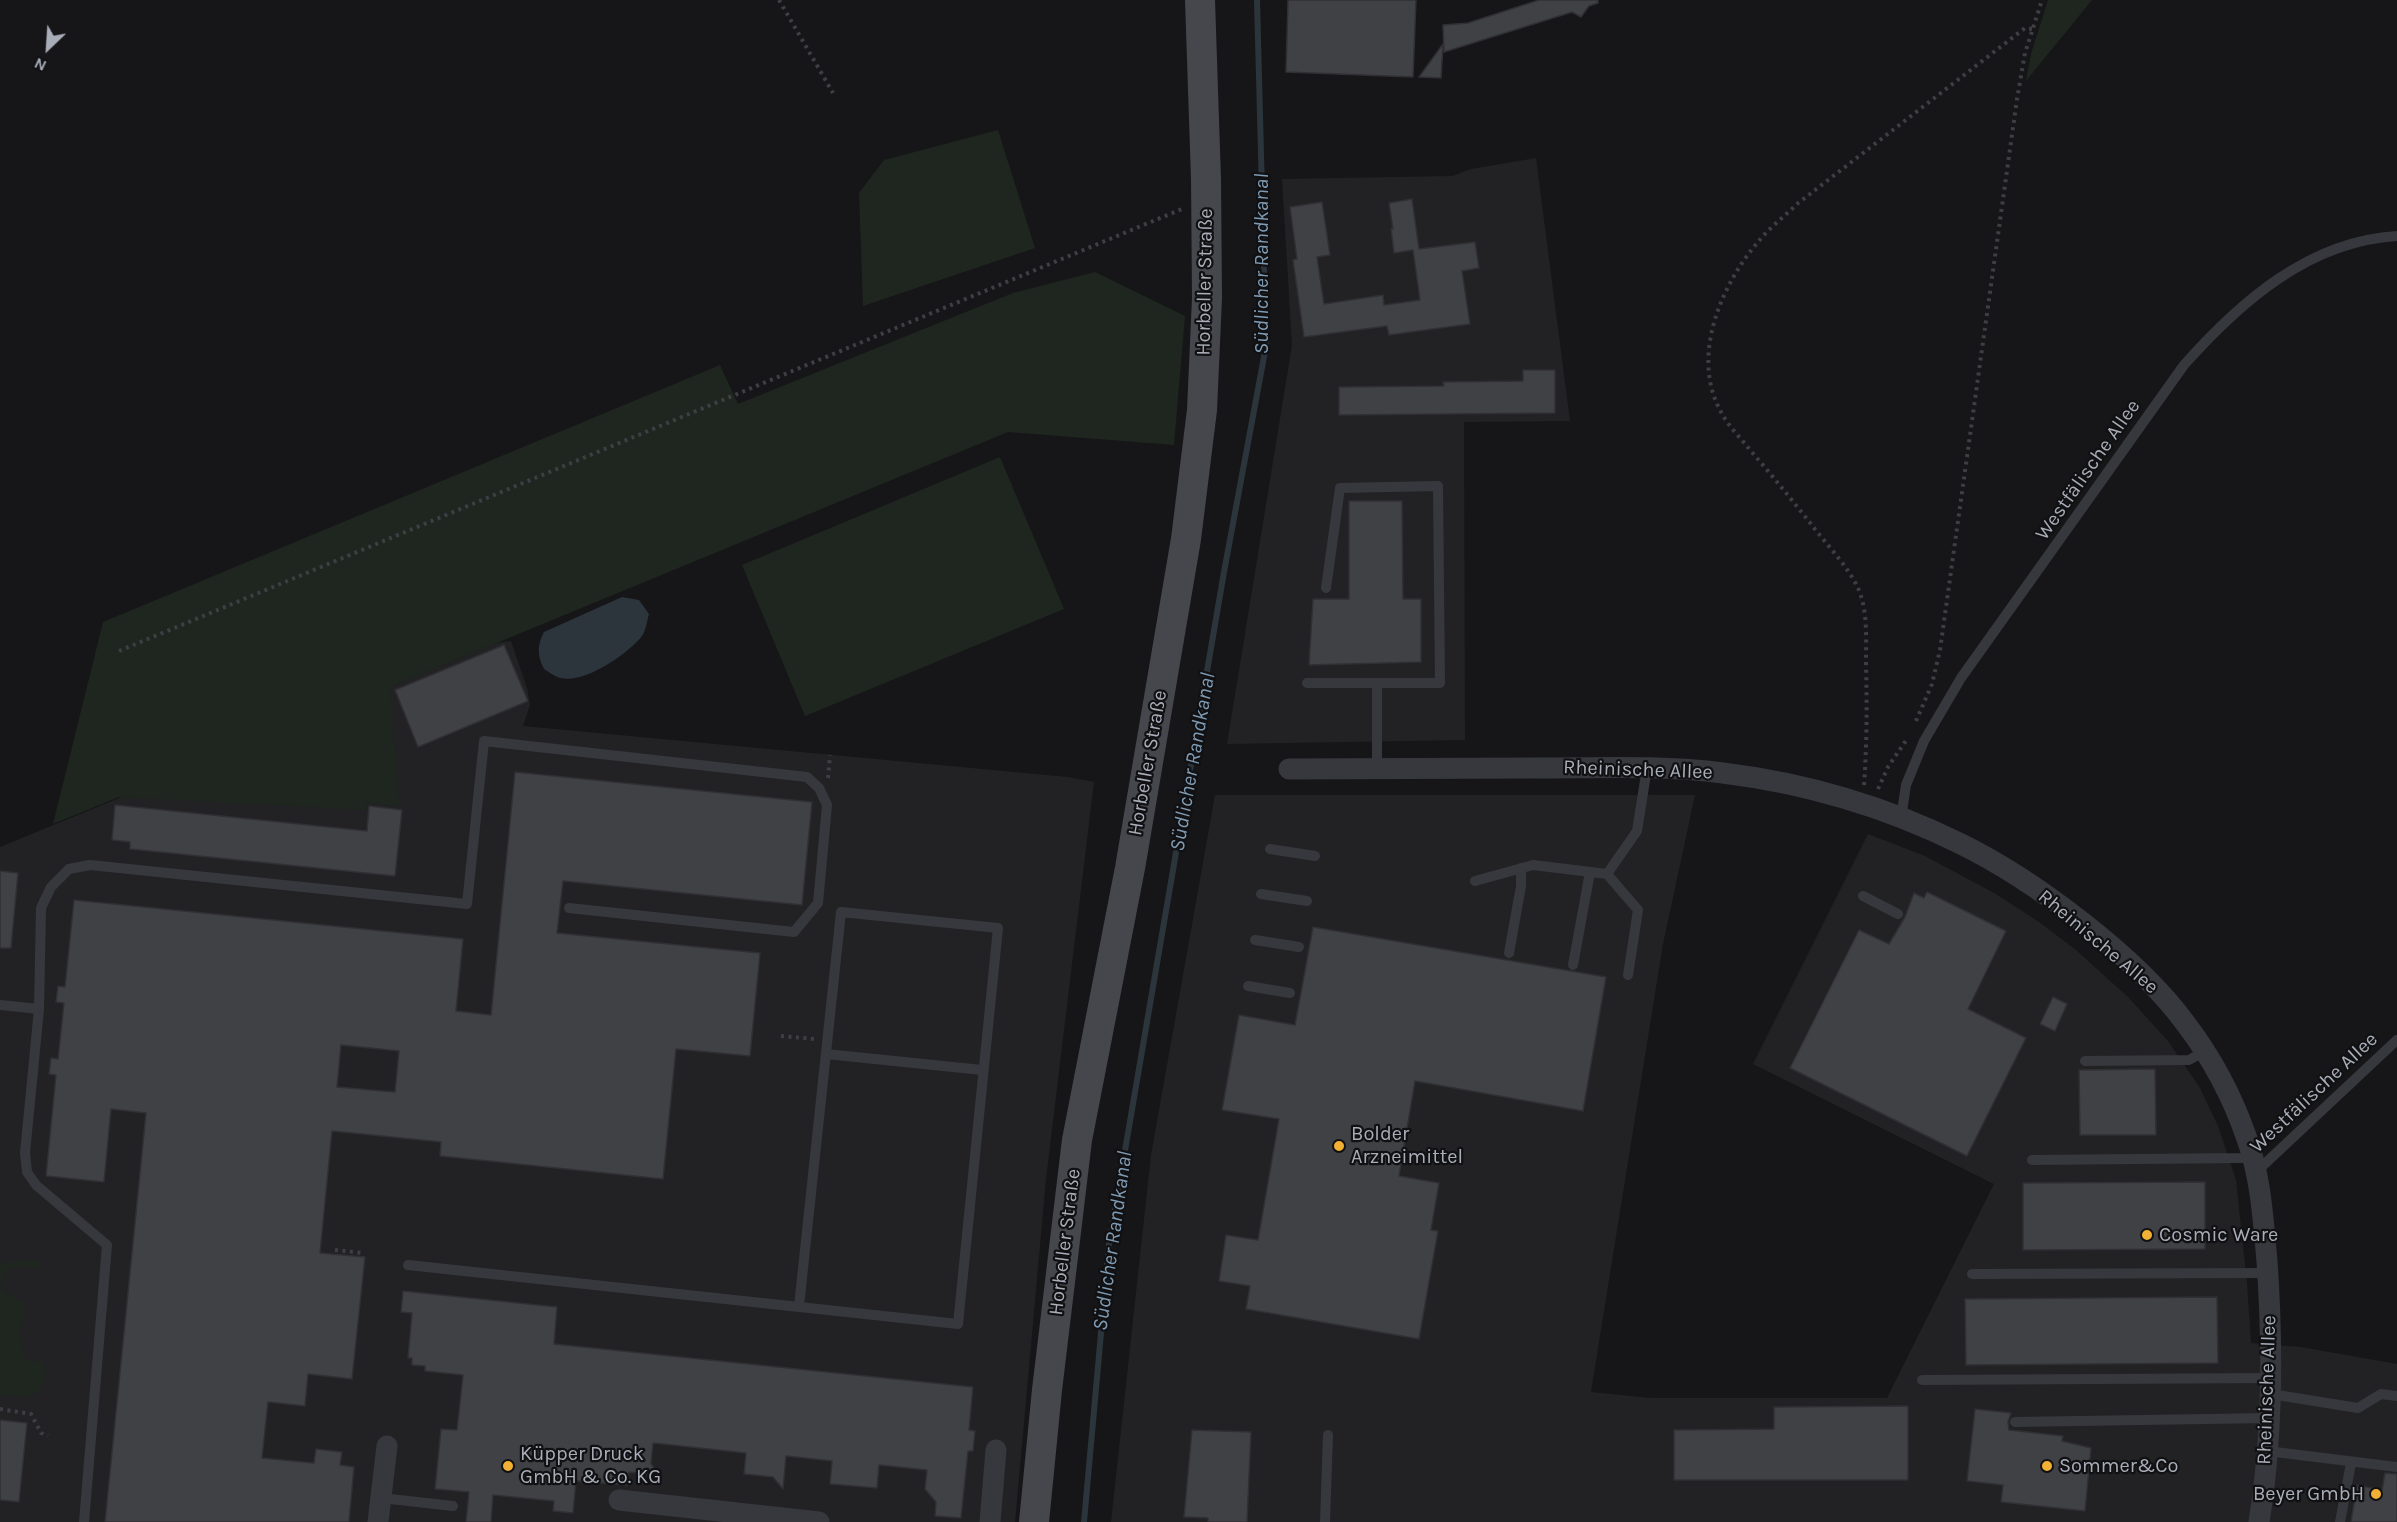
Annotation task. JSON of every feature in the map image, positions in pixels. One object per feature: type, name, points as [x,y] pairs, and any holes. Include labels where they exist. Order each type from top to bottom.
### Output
[{"type":"main road","name":"Horbeller Straße","points":[[1034,1522],[1047,1390],[1077,1140],[1130,868],[1186,539],[1202,410],[1207,298],[1200,0]]},
{"type":"street","name":"Rheinische Allee","points":[[1289,769],[1647,768],[1758,778],[1867,805],[1960,843],[2025,882],[2070,913],[2155,988],[2185,1021],[2205,1051],[2229,1096],[2246,1136],[2261,1191],[2268,1273],[2271,1386],[2259,1522]]},
{"type":"street","points":[[378,1522],[387,1446]]},
{"type":"street","points":[[990,1522],[996,1450]]},
{"type":"street","points":[[619,1500],[819,1522]]},
{"type":"lane","name":"Westfälische Allee","points":[[1901,818],[1906,785],[1924,741],[1961,678],[2184,366],[2214,332],[2253,297],[2294,268],[2331,250],[2378,237],[2397,236]]},
{"type":"lane","points":[[1307,683],[1440,683],[1438,486],[1340,488],[1326,588]]},
{"type":"lane","points":[[1377,683],[1377,769]]},
{"type":"lane","points":[[84,1522],[107,1245],[36,1185],[27,1172],[25,1153],[39,1009],[41,908],[51,887],[69,869],[90,865],[467,904],[484,741],[807,777],[819,788],[827,805],[818,903],[794,932],[569,908]]},
{"type":"lane","points":[[1607,874],[1637,831],[1647,768]]},
{"type":"lane","points":[[1270,849],[1316,856]]},
{"type":"lane","points":[[1475,881],[1533,865],[1607,874],[1638,910],[1628,975]]},
{"type":"lane","points":[[1509,953],[1521,886],[1521,868]]},
{"type":"lane","points":[[1573,965],[1590,872]]},
{"type":"lane","points":[[1262,894],[1307,901]]},
{"type":"lane","points":[[1863,896],[1898,914]]},
{"type":"lane","points":[[408,1265],[958,1324],[998,928],[841,912],[799,1306]]},
{"type":"lane","points":[[1254,940],[1299,947]]},
{"type":"lane","points":[[1248,986],[1290,993]]},
{"type":"lane","points":[[0,1005],[39,1009]]},
{"type":"lane","name":"Westfälische Allee","points":[[2254,1164],[2397,1040]]},
{"type":"lane","points":[[2085,1061],[2189,1060],[2205,1051]]},
{"type":"lane","points":[[826,1054],[982,1070]]},
{"type":"lane","points":[[2032,1160],[2241,1158],[2254,1164]]},
{"type":"lane","points":[[1972,1275],[2268,1273]]},
{"type":"lane","points":[[1922,1380],[2271,1386],[2358,1408],[2381,1394],[2397,1396]]},
{"type":"lane","points":[[2015,1422],[2269,1418]]},
{"type":"lane","points":[[1325,1522],[1328,1435]]},
{"type":"lane","points":[[2267,1451],[2397,1467]]},
{"type":"lane","points":[[2340,1522],[2351,1463]]},
{"type":"lane","points":[[381,1498],[453,1506]]},
{"type":"path","points":[[779,0],[833,93]]},
{"type":"path","points":[[1913,728],[1932,684],[1940,650],[2017,99],[2025,53],[2042,0]]},
{"type":"path","points":[[1867,805],[1866,644],[1864,610],[1858,587],[1814,528],[1720,412],[1710,382],[1708,364],[1711,339],[1724,294],[1758,241],[1797,204],[2025,28],[2032,29]]},
{"type":"path","points":[[119,651],[1206,199]]},
{"type":"path","points":[[1867,805],[1881,778],[1908,737]]},
{"type":"path","points":[[782,1036],[827,1041]]},
{"type":"path","points":[[334,1251],[363,1253]]},
{"type":"path","points":[[0,1409],[31,1414],[35,1417],[40,1433],[48,1436]]},
{"type":"shaded area","points":[[2048,0],[2092,0],[2026,81],[2031,54]]},
{"type":"shaded area","points":[[998,130],[1035,248],[863,306],[859,193],[884,160]]},
{"type":"shaded area","points":[[1536,158],[1570,421],[1464,422],[1465,740],[1227,744],[1292,345],[1282,179],[1452,176],[1471,169]]},
{"type":"shaded area","points":[[1095,272],[1185,316],[1174,445],[1008,432],[390,687],[399,806],[366,803],[365,810],[119,797],[53,824],[103,622],[720,365],[738,404],[1013,293]]},
{"type":"shaded area","points":[[1000,457],[1064,609],[805,716],[742,565]]},
{"type":"shaded area","points":[[622,597],[639,600],[649,614],[642,636],[627,651],[593,672],[571,679],[554,676],[544,669],[539,650],[544,632]]},
{"type":"shaded area","points":[[511,641],[527,688],[530,705],[523,726],[1068,777],[1094,782],[1046,1179],[1015,1522],[0,1522],[0,847],[496,643]]},
{"type":"shaded area","points":[[1215,795],[1695,795],[1663,944],[1591,1392],[1651,1398],[1887,1398],[1994,1184],[1753,1064],[1868,834],[1925,856],[1996,894],[2076,950],[2128,997],[2168,1041],[2200,1088],[2218,1126],[2236,1180],[2251,1343],[2301,1347],[2397,1364],[2397,1522],[1111,1522],[1151,1155]]},
{"type":"shaded area","points":[[38,1260],[37,1269],[22,1266],[10,1269],[1,1280],[3,1290],[23,1303],[26,1316],[20,1330],[23,1356],[31,1362],[44,1361],[45,1380],[40,1390],[31,1396],[0,1395],[0,1264]]},
{"type":"building","points":[[1288,0],[1416,0],[1413,77],[1286,72]]},
{"type":"building","points":[[1539,0],[1598,0],[1598,3],[1589,6],[1581,17],[1572,12],[1444,52],[1443,25],[1468,23]]},
{"type":"building","points":[[1443,44],[1441,78],[1419,77]]},
{"type":"building","points":[[1412,199],[1419,249],[1475,242],[1479,268],[1462,271],[1470,324],[1389,335],[1387,326],[1304,337],[1293,260],[1297,259],[1290,207],[1322,202],[1330,255],[1317,257],[1324,304],[1383,295],[1384,305],[1420,300],[1413,250],[1394,253],[1389,203]]},
{"type":"building","points":[[1523,370],[1555,370],[1555,413],[1339,415],[1339,387],[1444,386],[1443,382],[1523,381]]},
{"type":"building","points":[[1349,501],[1402,501],[1403,599],[1421,599],[1421,662],[1309,665],[1313,599],[1349,599]]},
{"type":"building","points":[[504,645],[528,701],[418,747],[395,690]]},
{"type":"building","points":[[515,772],[812,802],[802,905],[563,881],[557,933],[760,953],[750,1056],[676,1049],[663,1179],[440,1156],[441,1142],[332,1131],[320,1253],[365,1257],[352,1379],[308,1374],[305,1406],[268,1402],[262,1458],[314,1463],[316,1449],[342,1452],[340,1465],[354,1467],[349,1522],[105,1522],[146,1113],[111,1109],[104,1182],[46,1176],[56,1075],[49,1074],[51,1058],[58,1059],[64,1003],[56,1002],[58,986],[65,987],[74,900],[463,939],[456,1011],[491,1015]],"holes":[[[341,1045],[399,1051],[395,1092],[337,1087]]]},
{"type":"building","points":[[115,805],[367,831],[369,806],[402,810],[395,876],[130,849],[130,842],[112,840]]},
{"type":"building","points":[[0,871],[18,873],[11,948],[0,948]]},
{"type":"building","points":[[1927,892],[2006,931],[1968,1009],[2026,1038],[1967,1156],[1790,1068],[1859,930],[1889,944],[1905,917],[1914,893],[1924,898]]},
{"type":"building","name":"Bolder Arzneimittel","points":[[1313,927],[1606,977],[1583,1111],[1415,1081],[1399,1176],[1439,1183],[1431,1230],[1438,1231],[1419,1339],[1246,1309],[1250,1286],[1219,1281],[1226,1235],[1258,1240],[1279,1119],[1222,1110],[1239,1015],[1295,1025]]},
{"type":"building","points":[[2053,997],[2067,1004],[2055,1031],[2040,1024]]},
{"type":"building","points":[[2155,1069],[2156,1135],[2080,1135],[2079,1070]]},
{"type":"building","points":[[2205,1182],[2205,1249],[2023,1250],[2023,1183]]},
{"type":"building","points":[[403,1291],[557,1307],[554,1344],[973,1387],[969,1430],[975,1431],[973,1451],[968,1451],[961,1518],[935,1516],[936,1502],[925,1489],[927,1470],[879,1465],[877,1488],[830,1484],[832,1461],[786,1456],[783,1489],[773,1477],[744,1474],[746,1453],[653,1443],[651,1464],[661,1476],[629,1472],[627,1485],[576,1481],[573,1513],[553,1511],[554,1501],[493,1495],[491,1522],[466,1522],[469,1492],[435,1489],[441,1429],[457,1430],[463,1375],[425,1371],[425,1366],[412,1365],[412,1358],[408,1358],[412,1313],[401,1312]]},
{"type":"building","points":[[2217,1297],[2218,1363],[1966,1365],[1965,1299]]},
{"type":"building","points":[[1908,1406],[1908,1480],[1674,1480],[1674,1430],[1774,1429],[1774,1407]]},
{"type":"building","name":"Sommer&Co","points":[[1975,1409],[2011,1413],[2008,1422],[2009,1430],[2063,1436],[2062,1441],[2091,1448],[2085,1511],[2001,1502],[2003,1485],[1967,1481]]},
{"type":"building","points":[[0,1420],[27,1423],[19,1502],[0,1500]]},
{"type":"building","points":[[1192,1430],[1251,1432],[1247,1522],[1208,1522],[1208,1518],[1184,1517]]},
{"type":"building","name":"Beyer GmbH","points":[[2385,1473],[2397,1474],[2397,1522],[2351,1522],[2357,1485],[2382,1490]]},
{"type":"waterway","name":"Südlicher Randkanal","points":[[1084,1522],[1109,1244],[1224,572],[1266,346],[1257,0]]},
{"type":"place","name":"Bolder Arzneimittel","points":[[1339,1146]]},
{"type":"place","name":"Cosmic Ware","points":[[2147,1235]]},
{"type":"place","name":"Küpper Druck GmbH & Co. KG","points":[[508,1466]]},
{"type":"place","name":"Sommer&Co","points":[[2047,1466]]},
{"type":"place","name":"Beyer GmbH","points":[[2376,1494]]}]
